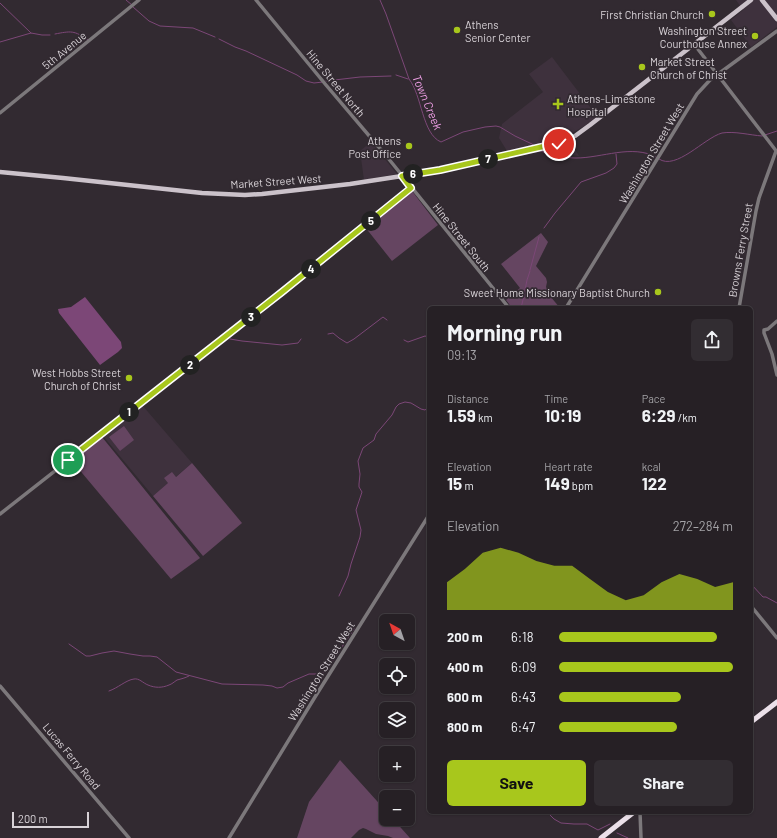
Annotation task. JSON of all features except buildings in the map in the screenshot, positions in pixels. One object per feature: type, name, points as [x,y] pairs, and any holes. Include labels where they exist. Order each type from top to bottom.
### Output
[{"type":"highway","points":[[753,720],[777,702]]},
{"type":"highway","points":[[601,838],[631,814]]},
{"type":"main road","name":"Market Street West","points":[[0,172],[202,193],[245,195],[350,184],[440,170],[529,150],[550,145],[557,141],[560,142],[575,136],[751,0]]},
{"type":"main road","points":[[762,0],[777,19]]},
{"type":"street","name":"5th Avenue","points":[[0,113],[139,0]]},
{"type":"street","name":"Hine Street North","points":[[256,0],[402,176]]},
{"type":"street","name":"Washington Street West","points":[[567,306],[697,94],[718,74],[777,31]]},
{"type":"street","points":[[694,44],[777,151]]},
{"type":"street","name":"Browns Ferry Street","points":[[739,306],[759,198],[777,151]]},
{"type":"street","name":"Hine Street South","points":[[402,176],[507,306]]},
{"type":"street","points":[[0,514],[282,292],[411,188]]},
{"type":"street","points":[[777,321],[768,329],[764,330],[777,375]]},
{"type":"street","name":"Washington Street West","points":[[229,838],[427,518]]},
{"type":"street","points":[[753,608],[777,638]]},
{"type":"street","name":"Lucas Ferry Road","points":[[0,686],[130,838]]},
{"type":"street","points":[[640,814],[641,838]]},
{"type":"shaded area","points":[[736,0],[777,0],[777,27],[751,47],[731,20],[743,10]]},
{"type":"shaded area","name":"Athens-Limestone Hospital","points":[[552,57],[596,115],[596,117],[586,125],[567,136],[579,156],[549,152],[538,144],[507,151],[499,138],[502,124],[543,92],[529,74]]},
{"type":"shaded area","points":[[371,142],[397,174],[364,180],[360,151]]},
{"type":"shaded area","points":[[412,191],[438,225],[392,261],[365,227]]},
{"type":"shaded area","points":[[541,233],[548,242],[536,266],[546,278],[546,287],[550,296],[558,306],[510,306],[506,300],[520,288],[501,264]]},
{"type":"shaded area","points":[[85,297],[121,342],[122,348],[100,365],[59,313],[58,309],[71,307]]},
{"type":"shaded area","points":[[142,405],[192,463],[153,496],[103,436]]},
{"type":"shaded area","points":[[124,426],[134,440],[120,451],[109,437]]},
{"type":"shaded area","points":[[102,437],[200,558],[171,579],[72,461]]},
{"type":"shaded area","points":[[192,463],[242,523],[203,556],[153,496],[168,483],[164,478],[172,472],[176,477]]},
{"type":"shaded area","points":[[340,760],[379,803],[379,826],[399,826],[410,838],[393,838],[376,834],[363,828],[351,838],[297,838],[309,802]]},
{"type":"waterway","points":[[126,0],[132,5]]},
{"type":"waterway","name":"Town Creek","points":[[380,0],[409,79],[417,94],[426,123],[435,138],[441,142],[463,132],[496,126],[536,147]]},
{"type":"waterway","points":[[0,3],[31,33]]},
{"type":"waterway","points":[[133,7],[149,21],[160,26],[193,28],[215,37]]},
{"type":"waterway","points":[[55,34],[72,32],[79,34],[88,40]]},
{"type":"waterway","points":[[0,42],[31,33],[50,35]]},
{"type":"waterway","points":[[219,39],[297,75],[306,81],[314,83],[323,82]]},
{"type":"waterway","points":[[396,75],[408,79]]},
{"type":"waterway","points":[[326,81],[360,77],[391,76]]},
{"type":"waterway","name":"Town Creek","points":[[765,135],[777,131]]},
{"type":"waterway","name":"Town Creek","points":[[659,159],[666,162],[673,161],[722,133],[762,136]]},
{"type":"waterway","name":"Town Creek","points":[[540,150],[543,152],[572,158],[627,152],[647,153],[656,157]]},
{"type":"waterway","points":[[544,228],[581,182],[606,173],[614,168],[617,164],[616,154]]},
{"type":"waterway","points":[[530,270],[539,237]]},
{"type":"waterway","points":[[525,290],[530,271]]},
{"type":"waterway","points":[[522,306],[525,292]]},
{"type":"waterway","points":[[328,334],[333,333],[347,343],[383,317],[387,320]]},
{"type":"waterway","points":[[404,340],[408,342],[427,336]]},
{"type":"waterway","points":[[230,339],[282,345],[298,343],[301,339]]},
{"type":"waterway","points":[[339,596],[348,576],[360,537],[361,530],[356,510],[362,492],[359,487],[360,474],[358,461],[363,448],[374,440],[376,434],[399,404],[405,402],[411,403],[421,409],[425,410],[427,408]]},
{"type":"waterway","points":[[753,586],[763,597],[777,603]]},
{"type":"waterway","points":[[69,644],[86,656],[114,651],[157,657],[176,672],[222,684],[263,685],[277,688],[283,687],[288,683],[309,674],[320,674],[325,672],[354,629],[353,627]]},
{"type":"waterway","points":[[109,691],[134,679],[151,686],[161,687],[170,685],[177,680],[189,676]]},
{"type":"waterway","points":[[549,814],[561,823],[587,824],[598,830],[610,824]]},
{"type":"waterway","points":[[617,833],[628,838]]},
{"type":"place","name":"First Christian Church","points":[[712,14]]},
{"type":"place","name":"Athens Senior Center","points":[[457,30]]},
{"type":"place","name":"Washington Street Courthouse Annex","points":[[755,36]]},
{"type":"place","name":"Market Street Church of Christ","points":[[642,67]]},
{"type":"place","name":"Athens-Limestone Hospital","points":[[558,104]]},
{"type":"place","name":"Athens Post Office","points":[[409,146]]},
{"type":"place","name":"Sweet Home Missionary Baptist Church","points":[[658,292]]},
{"type":"place","name":"West Hobbs Street Church of Christ","points":[[129,378]]},
{"type":"route","points":[[68,460],[282,292],[411,188],[402,176],[440,170],[559,144]]}]
